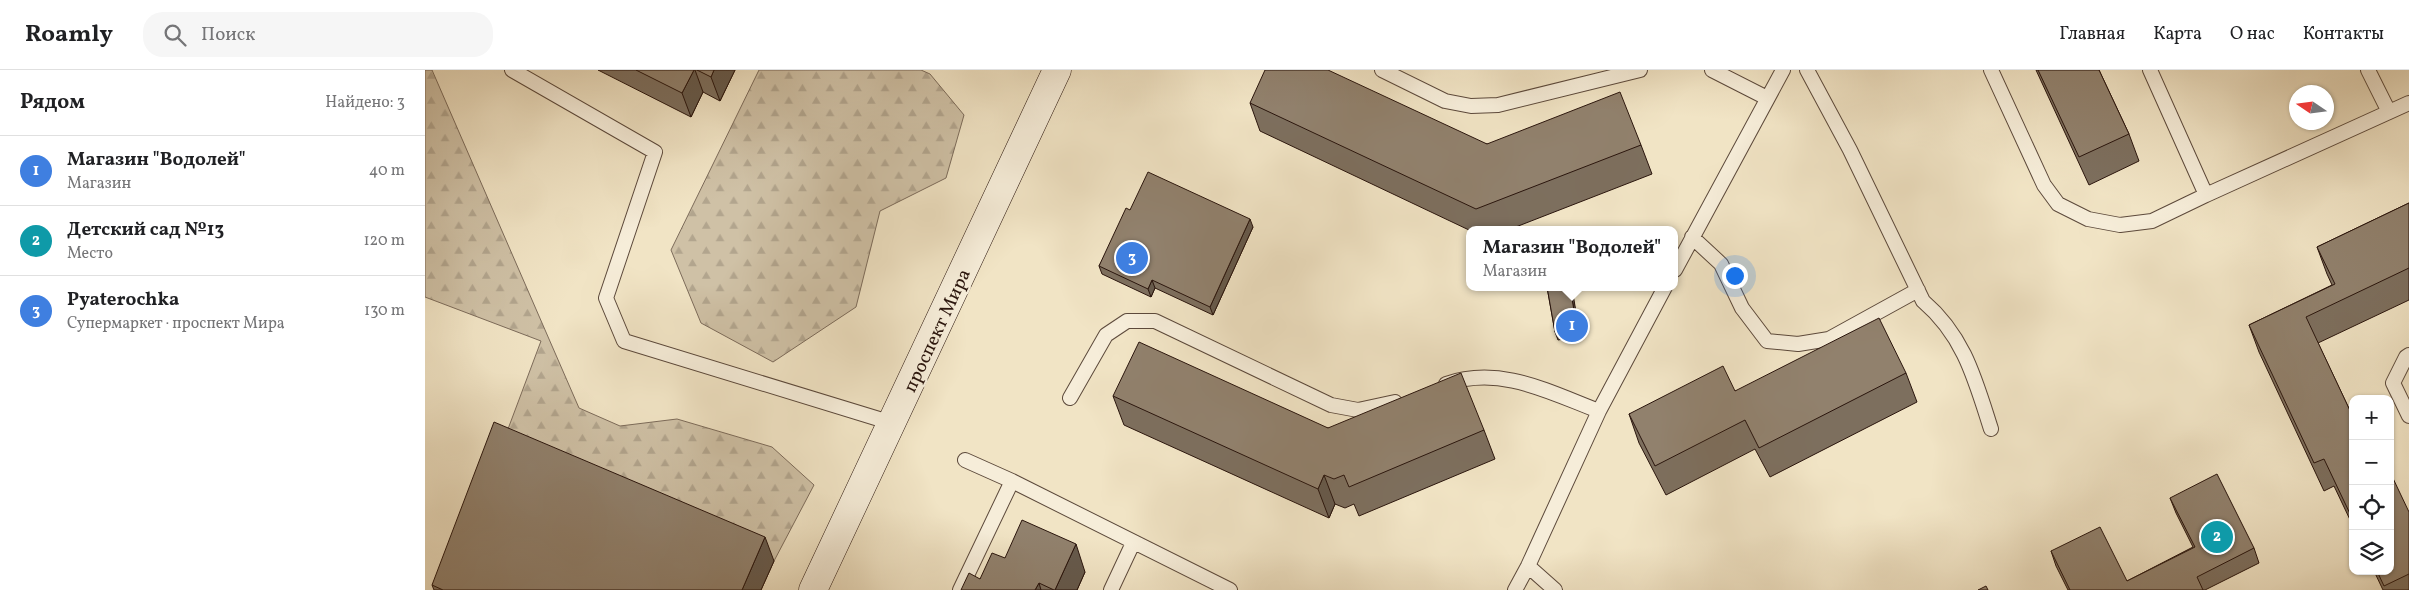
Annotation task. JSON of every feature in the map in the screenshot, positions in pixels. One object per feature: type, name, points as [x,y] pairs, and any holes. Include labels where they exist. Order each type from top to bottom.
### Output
[{"type":"main road","name":"проспект Мира","points":[[813,590],[1057,70]]},
{"type":"lane","points":[[512,70],[655,152],[606,298],[624,341],[892,424]]},
{"type":"lane","points":[[1382,70],[1445,101],[1471,106],[1498,105],[1640,70]]},
{"type":"lane","points":[[1712,70],[1767,98]]},
{"type":"lane","points":[[1678,264],[1783,70]]},
{"type":"lane","points":[[1807,70],[1850,150],[1923,301],[1941,316],[1961,346],[1991,429]]},
{"type":"lane","points":[[1991,70],[2043,185],[2058,204],[2088,219],[2120,225],[2152,221],[2409,102]]},
{"type":"lane","points":[[2150,70],[2206,195]]},
{"type":"lane","points":[[2369,70],[2389,112]]},
{"type":"lane","points":[[1692,237],[1721,264],[1742,308],[1767,341],[1798,344],[1829,339],[1918,290]]},
{"type":"lane","points":[[1515,590],[1528,566],[1599,411],[1663,291]]},
{"type":"lane","points":[[1070,398],[1106,335],[1127,321],[1155,321],[1331,405],[1359,410],[1382,406],[1410,397]]},
{"type":"lane","points":[[2409,355],[2406,357],[2393,383],[2409,416]]},
{"type":"lane","points":[[1429,390],[1457,380],[1486,376],[1518,380],[1599,411]]},
{"type":"lane","points":[[965,460],[1012,481],[1230,590]]},
{"type":"lane","points":[[960,590],[1012,481]]},
{"type":"lane","points":[[1111,590],[1133,543]]},
{"type":"lane","points":[[1528,566],[1555,590]]},
{"type":"green space","points":[[425,70],[432,70],[579,408],[620,426],[677,419],[772,447],[814,485],[774,561],[502,445],[541,341],[425,297]]},
{"type":"green space","points":[[759,70],[921,70],[930,74],[964,115],[946,178],[880,211],[856,307],[773,362],[701,323],[671,250]]},
{"type":"building","points":[[636,70],[694,70],[682,93]]},
{"type":"building","points":[[697,70],[714,70],[711,77]]},
{"type":"building","points":[[1265,70],[1328,70],[1487,144],[1620,92],[1641,145],[1476,209],[1250,103]]},
{"type":"building","points":[[2038,70],[2099,70],[2129,134],[2079,157]]},
{"type":"building","points":[[1148,172],[1250,219],[1210,307],[1152,280],[1148,289],[1099,266],[1126,208],[1130,210]]},
{"type":"building","points":[[2409,203],[2409,268],[2306,317],[2349,408],[2349,512],[2324,459],[2314,463],[2249,325],[2335,284],[2317,247]]},
{"type":"building","points":[[1548,291],[1571,291],[1577,328],[1555,332]]},
{"type":"building","points":[[1879,318],[1906,373],[1759,448],[1745,420],[1655,466],[1629,414],[1723,366],[1735,391]]},
{"type":"building","points":[[1139,342],[1328,428],[1461,373],[1484,430],[1349,487],[1344,475],[1334,479],[1324,475],[1318,489],[1113,396]]},
{"type":"building","points":[[494,422],[765,537],[742,590],[443,590],[432,585]]},
{"type":"building","points":[[2217,474],[2254,548],[2197,577],[2203,590],[2070,590],[2051,551],[2100,527],[2127,581],[2195,547],[2170,498]]},
{"type":"building","points":[[2394,480],[2409,512],[2409,574],[2384,586],[2379,575],[2394,575]]},
{"type":"building","points":[[1022,520],[1076,544],[1055,590],[1039,583],[1035,590],[961,590],[969,573],[980,579],[992,553],[1005,558]]},
{"type":"building","points":[[1986,586],[1988,590],[1978,590]]},
{"type":"place","name":"Pyaterochka","points":[[1132,258]]},
{"type":"place","name":"Магазин \"Водолей\"","points":[[1572,326]]},
{"type":"place","name":"Детский сад №13","points":[[2217,537]]}]
